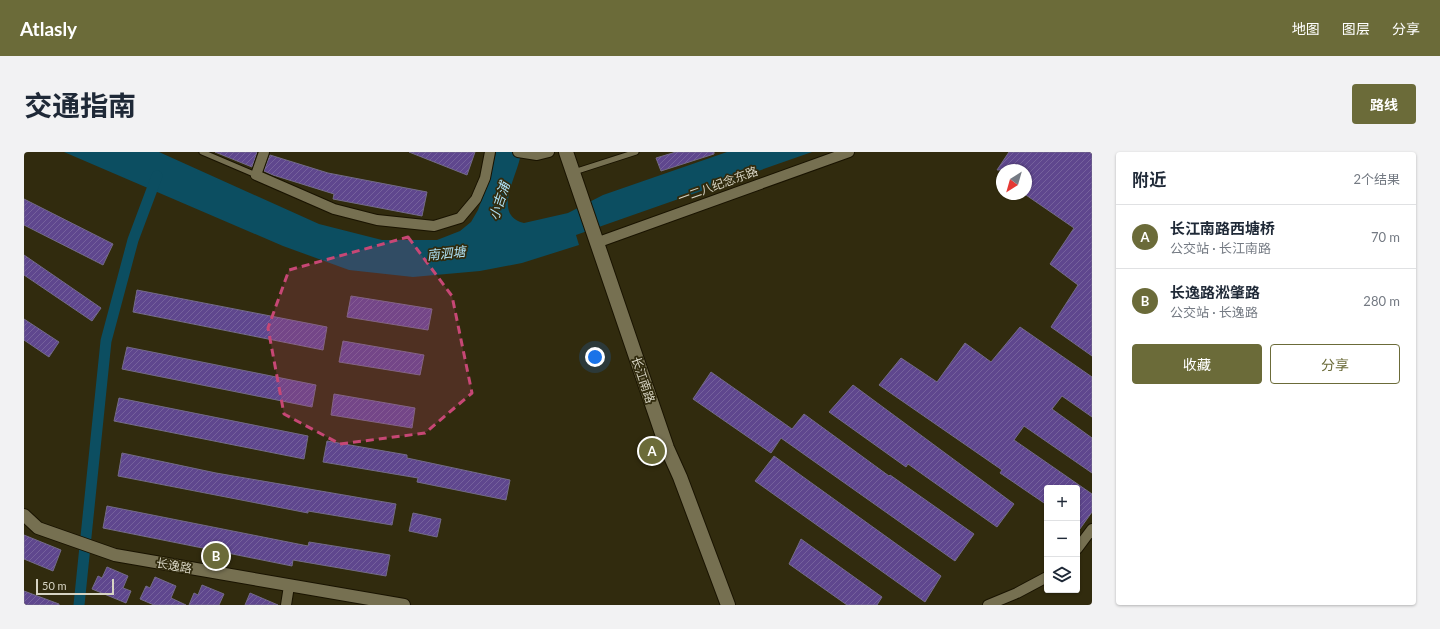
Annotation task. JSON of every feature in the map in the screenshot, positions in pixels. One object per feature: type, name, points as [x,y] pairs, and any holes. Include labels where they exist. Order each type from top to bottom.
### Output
[{"type":"main road","name":"长江南路","points":[[566,152],[667,448],[680,477],[728,605]]},
{"type":"street","points":[[264,152],[256,176],[334,209],[376,220],[434,226],[460,218],[476,199],[485,178],[490,152]]},
{"type":"street","points":[[518,152],[531,155],[549,152]]},
{"type":"street","name":"一二八纪念东路","points":[[594,236],[849,152]]},
{"type":"street","name":"长逸路","points":[[24,515],[38,528],[62,538],[115,555],[404,605]]},
{"type":"street","points":[[1080,546],[1092,528]]},
{"type":"street","points":[[988,605],[1044,580]]},
{"type":"street","points":[[286,605],[289,586]]},
{"type":"lane","points":[[202,152],[256,176]]},
{"type":"lane","points":[[575,176],[636,152]]},
{"type":"highlighted area","points":[[408,237],[452,296],[472,393],[425,433],[340,444],[284,414],[268,328],[289,270]]},
{"type":"water","points":[[64,152],[159,152],[319,224],[382,240],[437,240],[460,231],[471,222],[478,210],[490,178],[496,152],[521,152],[509,192],[508,202],[509,211],[514,218],[524,223],[568,213],[603,195],[727,152],[812,152],[576,235],[579,245],[522,263],[480,271],[413,277],[349,270],[283,246]]},
{"type":"building","points":[[215,152],[257,152],[252,167]]},
{"type":"building","points":[[409,152],[475,152],[467,175]]},
{"type":"building","points":[[676,152],[714,152],[714,154],[661,171],[656,158]]},
{"type":"building","points":[[1009,152],[1092,152],[1092,356],[1051,327],[1078,285],[1050,264],[1074,228],[1032,199],[1032,164],[1001,164]]},
{"type":"building","points":[[270,155],[328,173],[427,192],[422,216],[333,199],[334,194],[273,175],[264,171]]},
{"type":"building","points":[[24,199],[113,244],[103,265],[24,225]]},
{"type":"building","points":[[24,255],[101,308],[92,321],[24,275]]},
{"type":"building","points":[[137,290],[327,327],[323,350],[133,312]]},
{"type":"building","points":[[351,296],[432,309],[428,330],[347,317]]},
{"type":"building","points":[[24,319],[59,342],[49,357],[24,340]]},
{"type":"building","points":[[1020,327],[1092,377],[1092,417],[1062,396],[1052,409],[1092,438],[1092,473],[1024,426],[1014,440],[1079,485],[1044,485],[1044,503],[1000,473],[1002,470],[879,385],[901,358],[937,382],[965,343],[991,362]]},
{"type":"building","points":[[343,341],[424,355],[420,375],[339,362]]},
{"type":"building","points":[[127,347],[316,385],[312,407],[122,369]]},
{"type":"building","points":[[711,372],[792,429],[804,414],[889,476],[890,475],[974,534],[955,561],[781,438],[771,453],[693,399]]},
{"type":"building","points":[[853,385],[1014,504],[997,527],[908,464],[906,467],[829,412]]},
{"type":"building","points":[[334,394],[415,408],[412,428],[331,415]]},
{"type":"building","points":[[119,398],[308,436],[304,459],[114,421]]},
{"type":"building","points":[[327,441],[407,455],[407,458],[510,480],[506,500],[417,482],[418,478],[323,462]]},
{"type":"building","points":[[122,453],[216,473],[396,504],[392,525],[308,511],[308,513],[118,476]]},
{"type":"building","points":[[774,456],[941,576],[925,602],[755,481]]},
{"type":"building","points":[[1080,486],[1092,494],[1092,512],[1080,529]]},
{"type":"building","points":[[107,506],[308,546],[309,542],[390,555],[386,576],[293,560],[292,566],[103,528]]},
{"type":"building","points":[[413,513],[441,519],[437,537],[409,531]]},
{"type":"building","points":[[24,535],[61,550],[53,571],[24,559]]},
{"type":"building","points":[[801,539],[882,597],[877,605],[847,605],[789,564]]},
{"type":"building","points":[[107,567],[128,576],[123,588],[131,591],[126,603],[92,589],[98,576],[102,578]]},
{"type":"building","points":[[155,577],[176,586],[171,598],[186,605],[154,605],[140,599],[146,586],[150,588]]},
{"type":"building","points":[[202,585],[224,594],[219,605],[189,605],[194,593],[198,595]]},
{"type":"building","points":[[24,591],[59,604],[59,605],[24,605]]},
{"type":"building","points":[[250,593],[278,605],[245,605]]},
{"type":"waterway","points":[[79,605],[106,341],[133,240],[157,176]]},
{"type":"place","name":"长江南路西塘桥","points":[[652,451]]},
{"type":"place","name":"长逸路淞肇路","points":[[216,556]]},
{"type":"water label","name":"小吉浦","points":[[499,201]]},
{"type":"water label","name":"南泗塘","points":[[446,253]]}]
